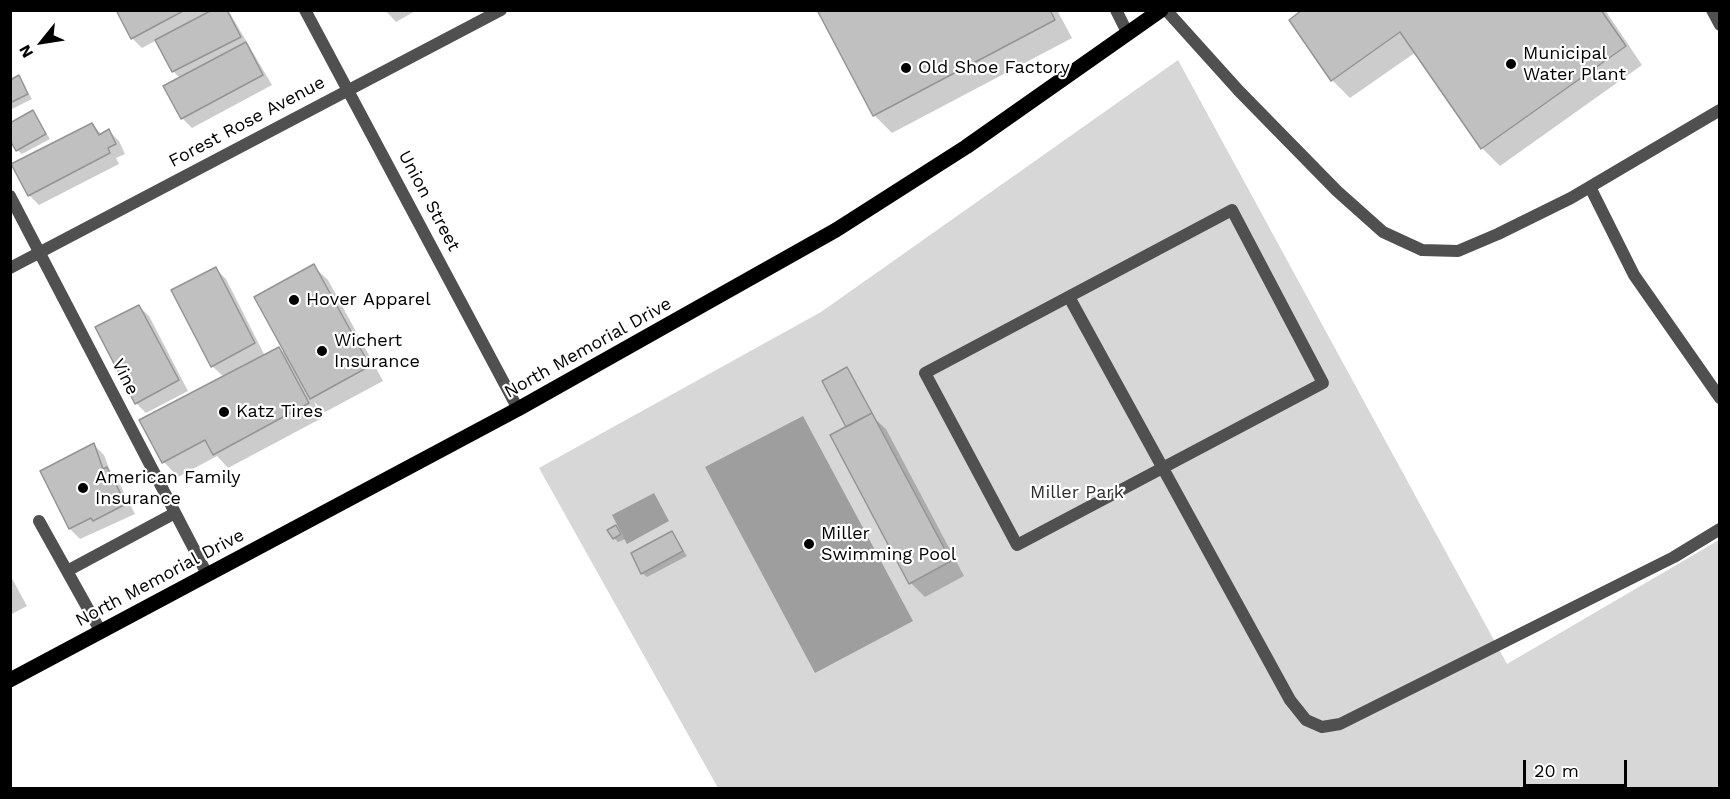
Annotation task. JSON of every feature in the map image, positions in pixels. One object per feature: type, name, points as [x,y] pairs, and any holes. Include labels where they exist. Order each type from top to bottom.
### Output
[{"type":"main road","name":"North Memorial Drive","points":[[10,680],[518,409],[837,230],[966,147],[1161,10]]},
{"type":"street","name":"Union Street","points":[[306,10],[518,409]]},
{"type":"street","name":"Forest Rose Avenue","points":[[10,268],[501,10]]},
{"type":"street","points":[[1116,10],[1128,34]]},
{"type":"street","points":[[1166,10],[1239,91],[1337,191],[1383,232],[1422,250],[1458,251],[1590,187],[1719,110]]},
{"type":"street","points":[[1712,10],[1719,25]]},
{"type":"street","points":[[1590,187],[1634,275],[1719,398]]},
{"type":"street","name":"Vine","points":[[10,196],[207,574]]},
{"type":"street","points":[[1232,210],[1323,383],[1161,469],[1017,545],[925,373],[1232,210]]},
{"type":"street","points":[[1069,297],[1161,469],[1290,700],[1306,720],[1322,727],[1340,724],[1674,557],[1719,529]]},
{"type":"street","points":[[67,571],[175,513]]},
{"type":"street","points":[[39,521],[101,632]]},
{"type":"green space","name":"Miller Park","points":[[1178,60],[1507,664],[1719,540],[1719,788],[718,788],[539,468],[821,312]]},
{"type":"shaded area","name":"Miller Swimming Pool","points":[[803,416],[913,621],[815,673],[705,467]]},
{"type":"shaded area","points":[[654,493],[669,521],[627,544],[612,515]]},
{"type":"building","points":[[116,10],[185,10],[131,39]]},
{"type":"building","points":[[212,10],[227,10],[241,37],[172,72],[155,40]]},
{"type":"building","name":"Old Shoe Factory","points":[[817,10],[1050,10],[1055,20],[873,116]]},
{"type":"building","name":"Municipal Water Plant","points":[[1302,10],[1601,10],[1626,46],[1481,149],[1400,32],[1331,81],[1289,20]]},
{"type":"building","points":[[246,42],[263,75],[181,119],[163,86]]},
{"type":"building","points":[[19,75],[28,94],[10,103],[10,80]]},
{"type":"building","points":[[33,110],[46,134],[16,151],[10,140],[10,123]]},
{"type":"building","points":[[92,123],[99,135],[109,129],[116,144],[108,148],[110,153],[28,196],[11,164]]},
{"type":"building","points":[[314,264],[370,366],[310,399],[254,297]]},
{"type":"building","points":[[216,267],[255,343],[211,367],[171,290]]},
{"type":"building","points":[[139,305],[179,380],[135,404],[95,327]]},
{"type":"building","name":"Katz Tires","points":[[279,347],[309,403],[213,455],[205,440],[162,463],[139,420]]},
{"type":"building","points":[[847,367],[872,413],[846,427],[822,381]]},
{"type":"building","points":[[872,413],[951,561],[909,584],[830,435]]},
{"type":"building","name":"American Family Insurance","points":[[94,443],[103,469],[107,467],[126,504],[93,521],[91,518],[69,529],[40,471]]},
{"type":"building","points":[[616,525],[621,534],[613,539],[607,530]]},
{"type":"building","points":[[672,531],[683,551],[641,574],[631,553]]},
{"type":"place","name":"Municipal Water Plant","points":[[1511,64]]},
{"type":"place","name":"Old Shoe Factory","points":[[906,68]]},
{"type":"place","name":"Hover Apparel","points":[[294,300]]},
{"type":"place","name":"Wichert Insurance","points":[[322,351]]},
{"type":"place","name":"Katz Tires","points":[[224,412]]},
{"type":"place","name":"American Family Insurance","points":[[83,488]]},
{"type":"place","name":"Miller Swimming Pool","points":[[809,544]]}]
